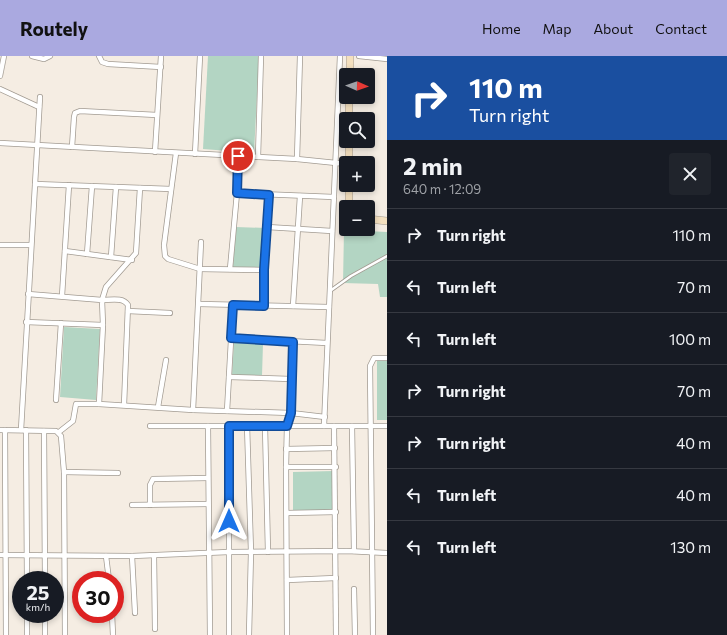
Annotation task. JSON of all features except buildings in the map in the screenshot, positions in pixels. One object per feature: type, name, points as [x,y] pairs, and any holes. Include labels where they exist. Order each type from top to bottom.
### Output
[{"type":"main road","points":[[350,56],[350,68]]},
{"type":"main road","points":[[375,220],[387,221]]},
{"type":"street","points":[[0,76],[4,56]]},
{"type":"street","points":[[32,56],[44,59],[50,56]]},
{"type":"street","points":[[99,56],[102,62],[108,64],[161,67]]},
{"type":"street","points":[[155,152],[161,56]]},
{"type":"street","points":[[195,154],[200,56]]},
{"type":"street","points":[[258,157],[261,56]]},
{"type":"street","points":[[297,159],[300,56]]},
{"type":"street","points":[[324,426],[340,56]]},
{"type":"street","points":[[359,56],[387,59]]},
{"type":"street","points":[[0,89],[39,107]]},
{"type":"street","points":[[27,571],[23,430],[26,322],[40,97]]},
{"type":"street","points":[[72,147],[75,113],[157,114]]},
{"type":"street","points":[[0,144],[297,159],[339,164]]},
{"type":"street","points":[[176,152],[164,245],[165,256],[168,259],[200,269],[264,270]]},
{"type":"street","points":[[230,269],[237,193],[238,156]]},
{"type":"street","points":[[35,184],[171,189]]},
{"type":"street","points":[[62,296],[69,185]]},
{"type":"street","points":[[87,254],[92,186]]},
{"type":"street","points":[[112,257],[116,187]]},
{"type":"street","points":[[99,404],[103,325],[102,300],[106,287],[132,260],[137,248],[140,188]]},
{"type":"street","points":[[237,193],[334,197]]},
{"type":"street","points":[[264,306],[264,270],[269,195]]},
{"type":"street","points":[[294,306],[300,196]]},
{"type":"street","points":[[267,227],[332,231]]},
{"type":"street","points":[[193,410],[201,242]]},
{"type":"street","points":[[0,245],[31,246]]},
{"type":"street","points":[[65,251],[132,260]]},
{"type":"street","points":[[28,294],[126,301],[128,311],[124,405]]},
{"type":"street","points":[[199,304],[329,308]]},
{"type":"street","points":[[227,412],[233,305]]},
{"type":"street","points":[[128,311],[170,313]]},
{"type":"street","points":[[26,322],[103,325]]},
{"type":"street","points":[[56,400],[61,323]]},
{"type":"street","points":[[231,338],[293,342],[327,342]]},
{"type":"street","points":[[287,635],[286,449],[287,426],[291,413],[293,342]]},
{"type":"street","points":[[373,635],[370,426],[371,362],[374,358],[387,358]]},
{"type":"street","points":[[156,407],[166,360]]},
{"type":"street","points":[[229,378],[291,379]]},
{"type":"street","points":[[6,635],[6,555],[2,430],[59,432],[73,421],[76,404],[124,405],[227,412],[291,413],[325,417]]},
{"type":"street","points":[[150,426],[387,426]]},
{"type":"street","points":[[208,426],[208,554],[210,635]]},
{"type":"street","points":[[229,426],[229,635]]},
{"type":"street","points":[[247,426],[251,552],[249,635]]},
{"type":"street","points":[[265,426],[268,552]]},
{"type":"street","points":[[334,426],[336,468],[336,635]]},
{"type":"street","points":[[352,426],[354,551]]},
{"type":"street","points":[[44,431],[45,571]]},
{"type":"street","points":[[59,432],[61,436],[64,472],[65,635]]},
{"type":"street","points":[[286,449],[335,448]]},
{"type":"street","points":[[286,467],[336,468]]},
{"type":"street","points":[[64,472],[118,473]]},
{"type":"street","points":[[150,505],[150,485],[153,479],[208,478]]},
{"type":"street","points":[[132,505],[208,504]]},
{"type":"street","points":[[287,513],[336,512]]},
{"type":"street","points":[[0,555],[64,554],[154,556],[229,552],[336,551],[387,553]]},
{"type":"street","points":[[109,556],[109,571]]},
{"type":"street","points":[[132,556],[135,613]]},
{"type":"street","points":[[154,556],[155,629]]},
{"type":"street","points":[[287,580],[336,578]]},
{"type":"street","points":[[354,590],[355,635]]},
{"type":"street","points":[[27,623],[27,635]]},
{"type":"street","points":[[45,623],[45,635]]},
{"type":"street","points":[[113,623],[114,635]]},
{"type":"lane","points":[[330,291],[351,276],[387,256]]},
{"type":"green space","points":[[208,56],[259,56],[254,153],[203,149]]},
{"type":"green space","points":[[236,227],[266,228],[262,268],[233,267]]},
{"type":"green space","points":[[375,231],[387,232],[387,297],[380,297],[378,284],[343,283],[344,236],[375,236]]},
{"type":"green space","points":[[64,327],[100,329],[96,400],[60,397]]},
{"type":"green space","points":[[234,341],[263,343],[262,375],[232,375]]},
{"type":"green space","points":[[377,360],[387,360],[387,420],[377,420]]},
{"type":"green space","points":[[334,471],[334,510],[293,510],[293,472]]},
{"type":"route","points":[[229,521],[229,426],[287,426],[291,413],[293,342],[231,338],[233,305],[264,306],[264,270],[269,195],[237,193],[238,156]]}]
